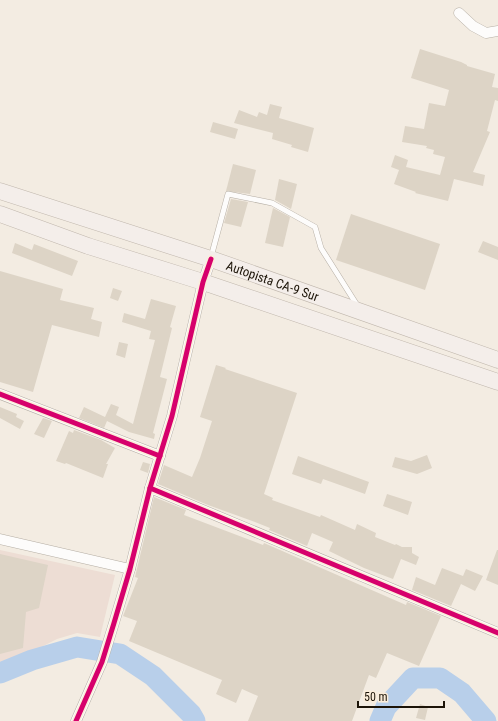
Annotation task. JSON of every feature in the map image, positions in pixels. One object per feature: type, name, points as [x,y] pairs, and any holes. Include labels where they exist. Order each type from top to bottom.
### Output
[{"type":"highway","name":"Autopista CA-9 Sur","points":[[0,191],[210,259],[498,360]]},
{"type":"highway","name":"Autopista CA-9 Sur","points":[[0,214],[88,246],[203,282],[498,382]]},
{"type":"street","points":[[460,14],[473,26],[486,33],[498,32]]},
{"type":"street","points":[[76,721],[102,662],[130,569],[150,488],[172,416],[203,282],[210,259]]},
{"type":"street","points":[[0,394],[160,456]]},
{"type":"street","points":[[150,488],[498,633]]},
{"type":"street","points":[[0,539],[130,569]]},
{"type":"lane","points":[[210,259],[228,194],[272,203],[315,227],[321,248],[360,311]]},
{"type":"shaded area","points":[[0,550],[115,575],[100,637],[77,633],[57,639],[0,668]]},
{"type":"building","points":[[420,49],[461,62],[467,66],[495,74],[492,87],[498,88],[498,101],[495,100],[487,131],[490,132],[473,172],[485,175],[483,186],[454,179],[448,201],[415,193],[416,192],[394,184],[399,170],[391,167],[395,155],[408,160],[406,167],[440,175],[445,157],[433,154],[434,150],[426,148],[427,146],[402,142],[405,126],[424,129],[429,103],[445,106],[449,90],[411,78]]},
{"type":"building","points":[[270,104],[282,107],[279,118],[314,128],[308,152],[272,139],[273,133],[234,123],[239,110],[257,117],[259,112],[267,115]]},
{"type":"building","points":[[213,122],[238,129],[235,139],[210,132]]},
{"type":"building","points":[[233,164],[256,170],[250,194],[226,191]]},
{"type":"building","points":[[279,179],[297,184],[291,209],[275,200]]},
{"type":"building","points":[[231,199],[248,202],[241,227],[224,223]]},
{"type":"building","points":[[273,208],[290,217],[283,247],[265,243]]},
{"type":"building","points":[[351,214],[440,244],[425,290],[336,260]]},
{"type":"building","points":[[483,241],[498,247],[498,260],[478,252]]},
{"type":"building","points":[[15,243],[32,250],[34,244],[78,261],[72,276],[12,253]]},
{"type":"building","points":[[0,271],[63,289],[60,300],[94,308],[91,319],[102,322],[99,337],[52,325],[33,392],[0,382]]},
{"type":"building","points":[[113,288],[122,291],[118,301],[110,298]]},
{"type":"building","points":[[151,299],[176,306],[170,327],[172,328],[160,377],[167,379],[153,433],[155,434],[154,439],[129,432],[107,421],[104,428],[79,418],[84,407],[105,417],[111,404],[119,407],[116,415],[133,424],[155,340],[149,339],[151,331],[122,322],[124,313],[145,319]]},
{"type":"building","points":[[119,342],[128,344],[125,358],[116,355]]},
{"type":"building","points":[[216,365],[297,393],[264,494],[273,498],[272,500],[320,517],[321,515],[355,530],[357,524],[376,533],[375,537],[395,545],[412,547],[412,553],[419,557],[416,565],[401,559],[393,579],[364,568],[329,551],[333,542],[312,533],[307,546],[269,530],[270,528],[208,505],[158,484],[164,465],[192,477],[212,421],[200,417]]},
{"type":"building","points":[[0,407],[17,414],[16,417],[24,421],[20,429],[0,418]]},
{"type":"building","points":[[43,418],[52,421],[44,438],[34,434]]},
{"type":"building","points":[[74,430],[101,440],[115,448],[106,464],[108,464],[103,478],[66,463],[56,461],[69,431],[73,433]]},
{"type":"building","points":[[427,455],[432,468],[417,474],[392,467],[395,457],[411,461]]},
{"type":"building","points":[[298,456],[369,482],[365,494],[323,479],[321,484],[292,474]]},
{"type":"building","points":[[143,462],[150,464],[148,473],[140,470]]},
{"type":"building","points":[[387,494],[412,502],[408,515],[383,506]]},
{"type":"building","points":[[154,497],[186,510],[184,515],[263,545],[264,543],[406,605],[407,602],[441,616],[419,666],[387,653],[376,678],[369,675],[352,721],[248,721],[258,696],[242,689],[236,703],[216,694],[222,680],[129,641],[137,621],[123,616],[138,578],[135,577]]},
{"type":"building","points":[[498,550],[498,585],[486,580]]},
{"type":"building","points":[[0,554],[48,565],[39,608],[26,612],[23,648],[0,654]]},
{"type":"building","points":[[442,568],[463,576],[466,569],[483,576],[475,591],[461,584],[451,606],[412,590],[416,577],[435,585]]},
{"type":"building","points":[[420,704],[428,707],[425,720],[416,718]]},
{"type":"waterway","points":[[0,673],[32,660],[77,647],[120,654],[153,676],[191,714],[195,721]]},
{"type":"waterway","points":[[380,721],[386,707],[413,678],[440,678],[462,693],[486,721]]},
{"type":"cycle path","points":[[76,721],[102,662],[130,569],[150,488],[172,416],[203,282],[211,259]]},
{"type":"cycle path","points":[[0,394],[160,456]]},
{"type":"cycle path","points":[[150,488],[498,633]]}]
